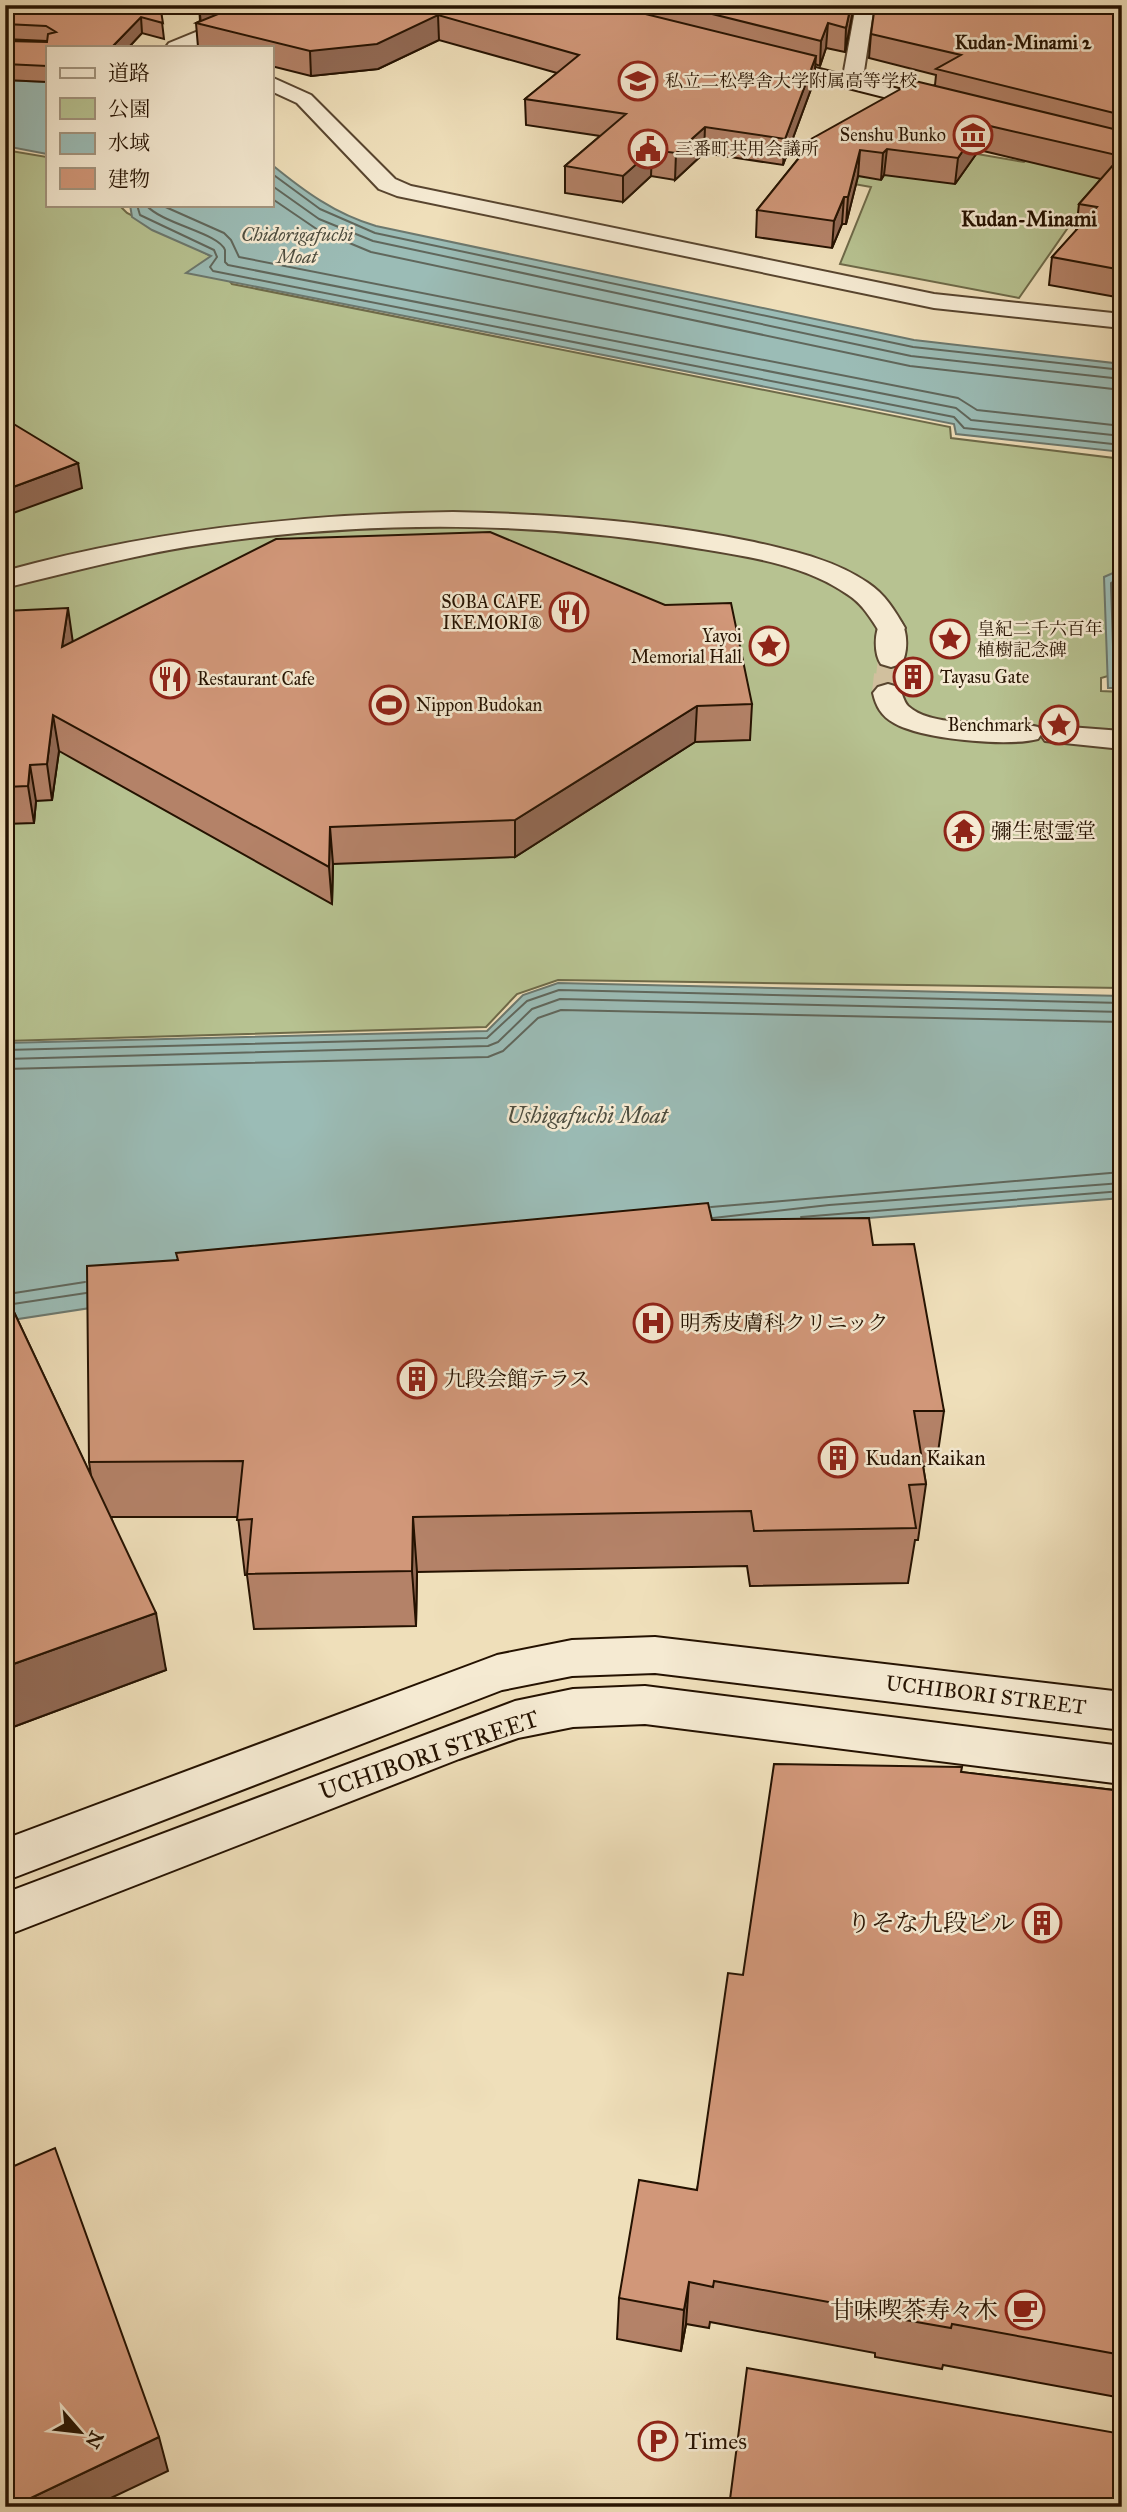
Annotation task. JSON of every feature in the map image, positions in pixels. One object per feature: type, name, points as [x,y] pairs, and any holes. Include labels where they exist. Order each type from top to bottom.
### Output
[{"type":"street","points":[[178,46],[279,5]]},
{"type":"street","points":[[854,71],[865,5]]},
{"type":"street","points":[[747,50],[854,71],[961,103],[747,50]]},
{"type":"street","points":[[273,84],[304,99],[387,184],[405,191],[934,301],[1122,321]]},
{"type":"street","points":[[5,580],[139,547],[285,527],[410,520],[521,522],[651,533],[771,554],[807,565],[856,588],[873,602],[891,628],[891,658]]},
{"type":"street","points":[[888,693],[887,701],[894,711],[920,724],[1122,740]]},
{"type":"street","name":"UCHIBORI STREET","points":[[5,1860],[497,1673],[572,1658],[655,1655],[1122,1711]]},
{"type":"street","name":"UCHIBORI STREET","points":[[5,1914],[443,1746],[515,1720],[573,1708],[645,1705],[1122,1765]]},
{"type":"green space","points":[[855,133],[1024,162],[1043,147],[1113,163],[1019,298],[840,264],[871,187],[826,179]]},
{"type":"green space","points":[[5,150],[46,157],[46,206],[120,206],[127,213],[209,255],[232,284],[950,427],[951,438],[1122,459],[1122,672],[1101,678],[1101,691],[1122,692],[1122,988],[558,980],[517,994],[486,1027],[5,1041]]},
{"type":"water","points":[[5,80],[46,82],[46,154],[5,146]]},
{"type":"water","name":"Chidorigafuchi Moat","points":[[273,166],[320,201],[376,226],[914,340],[1122,364],[1122,452],[956,434],[954,424],[186,273],[211,256],[152,230],[132,217],[130,206],[273,206]]},
{"type":"water","points":[[1122,569],[1122,688],[1108,688],[1104,577]]},
{"type":"water","name":"Ushigafuchi Moat","points":[[558,983],[1122,996],[1122,1198],[830,1221],[332,1271],[5,1321],[5,1043],[487,1031],[523,995]]},
{"type":"building","points":[[5,5],[160,5],[163,23],[141,17],[113,46],[46,46],[46,66],[5,64],[5,41],[47,42],[48,34],[56,32],[46,26],[5,24]]},
{"type":"building","points":[[240,5],[609,5],[816,56],[785,139],[705,127],[676,153],[652,150],[623,176],[565,166],[626,114],[525,99],[579,55],[438,15],[377,44],[310,51],[196,23]]},
{"type":"building","points":[[676,5],[851,5],[846,28],[828,23],[821,41]]},
{"type":"building","points":[[875,5],[1122,5],[1122,115],[936,69],[961,55],[871,34]]},
{"type":"building","points":[[915,81],[1122,131],[1122,270],[1052,257],[1097,207],[1079,204],[1121,156],[981,124],[958,158],[887,149],[883,153],[860,150],[848,197],[844,197],[834,221],[757,210],[811,143],[804,143]]},
{"type":"building","points":[[12,423],[78,463],[5,490],[5,426]]},
{"type":"building","name":"Nippon Budokan","points":[[490,532],[665,605],[731,603],[752,704],[697,706],[515,820],[330,827],[329,867],[53,715],[47,764],[30,765],[28,786],[5,787],[5,611],[68,608],[62,647],[276,539]]},
{"type":"building","points":[[708,1203],[712,1220],[869,1218],[873,1245],[914,1244],[944,1411],[914,1411],[926,1484],[909,1485],[916,1528],[754,1531],[751,1511],[413,1517],[412,1571],[247,1574],[252,1519],[237,1520],[243,1461],[89,1462],[87,1266],[178,1260],[176,1253]]},
{"type":"building","points":[[5,1293],[156,1613],[5,1667]]},
{"type":"building","points":[[774,1764],[962,1767],[961,1772],[1122,1791],[1122,2355],[952,2324],[951,2328],[882,2316],[883,2312],[714,2281],[713,2287],[689,2282],[684,2310],[619,2298],[639,2180],[697,2190],[728,1973],[743,1975]]},
{"type":"building","points":[[55,2148],[159,2437],[12,2507],[5,2507],[5,2170]]},
{"type":"building","points":[[747,2368],[1122,2434],[1122,2507],[729,2507]]},
{"type":"tunnel","points":[[889,677],[891,658]]},
{"type":"tunnel","points":[[888,693],[890,675]]},
{"type":"place","name":"私立二松學舎大学附属高等学校","points":[[638,81]]},
{"type":"place","name":"Senshu Bunko","points":[[973,135]]},
{"type":"place","name":"三番町共用会議所","points":[[648,149]]},
{"type":"place","name":"SOBA CAFE IKEMORI®","points":[[569,612]]},
{"type":"place","name":"皇紀二千六百年 植樹記念碑","points":[[950,639]]},
{"type":"place","name":"Yayoi Memorial Hall","points":[[769,646]]},
{"type":"place","name":"Tayasu Gate","points":[[913,677]]},
{"type":"place","name":"Restaurant Cafe","points":[[170,679]]},
{"type":"place","name":"Nippon Budokan","points":[[389,705]]},
{"type":"place","name":"Benchmark","points":[[1059,725]]},
{"type":"place","name":"彌生慰霊堂","points":[[964,831]]},
{"type":"place","name":"明秀皮膚科クリニック","points":[[653,1323]]},
{"type":"place","name":"九段会館テラス","points":[[417,1379]]},
{"type":"place","name":"Kudan Kaikan","points":[[838,1458]]},
{"type":"place","name":"りそな九段ビル","points":[[1042,1923]]},
{"type":"place","name":"甘味喫茶寿々木","points":[[1025,2310]]},
{"type":"place","name":"Times","points":[[658,2441]]},
{"type":"district","name":"Kudan-Minami 2","points":[[1023,42]]},
{"type":"district","name":"Kudan-Minami","points":[[1029,219]]}]
